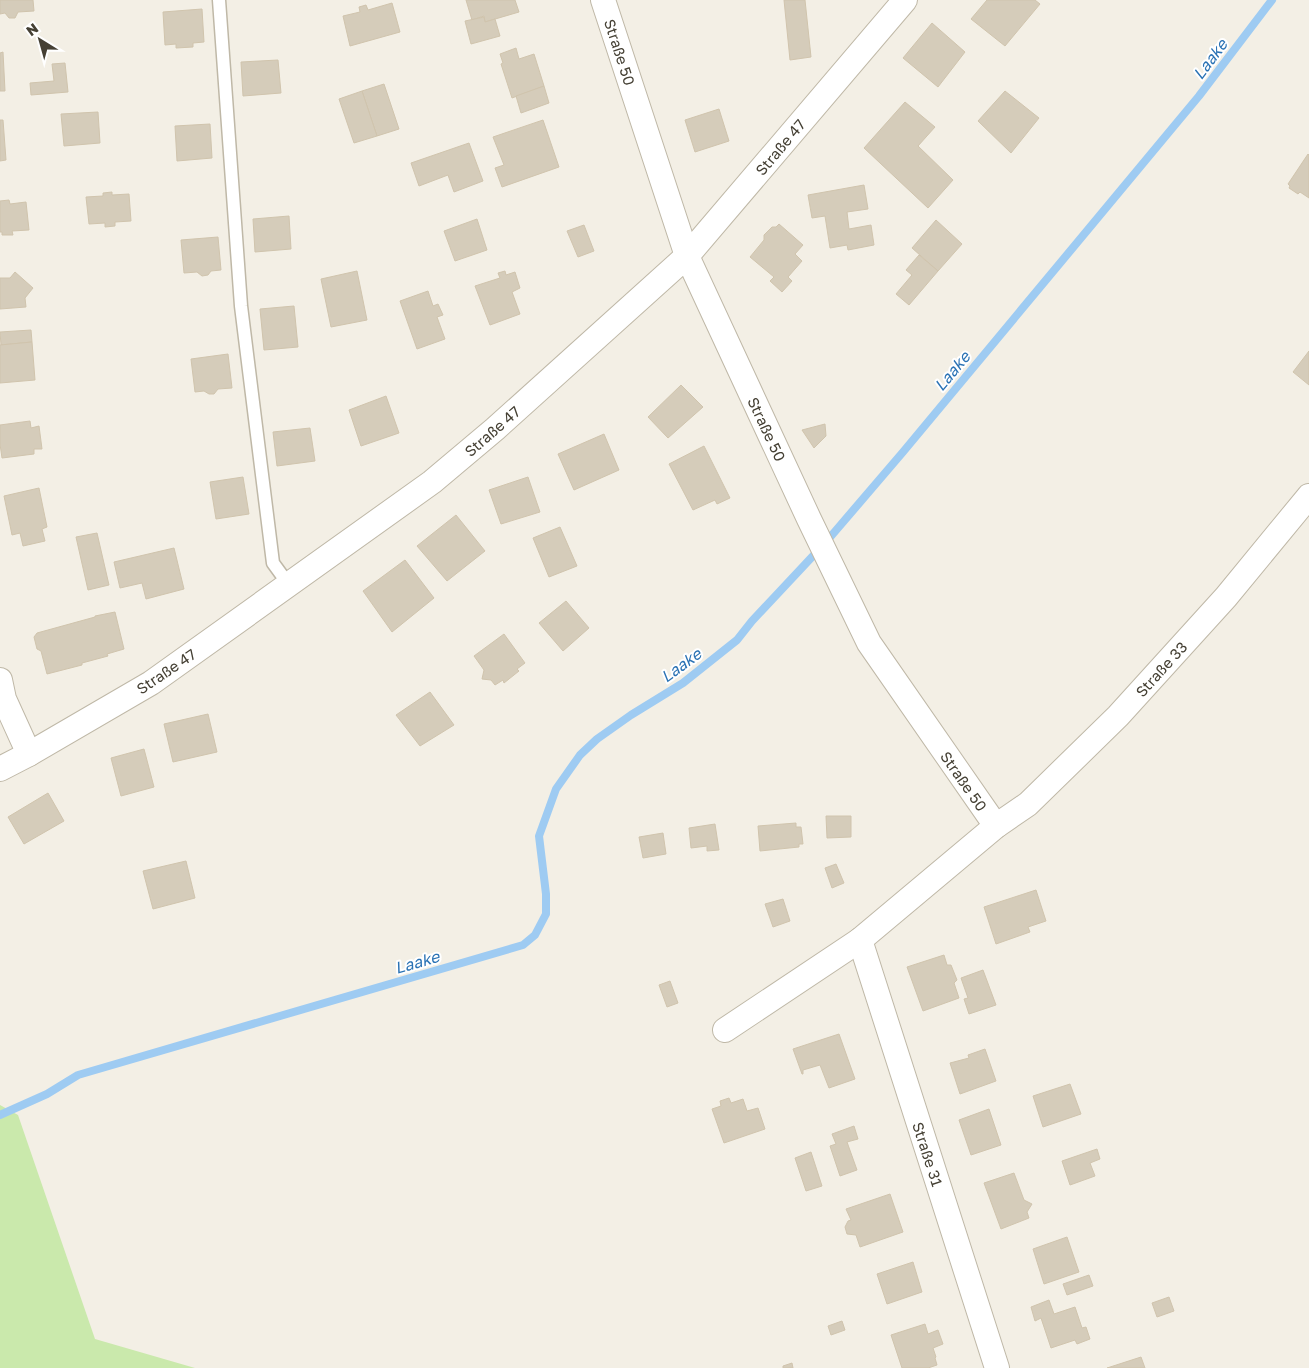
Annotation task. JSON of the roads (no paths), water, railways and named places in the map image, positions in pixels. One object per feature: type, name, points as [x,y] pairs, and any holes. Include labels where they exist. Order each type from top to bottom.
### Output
[{"type":"street","name":"Straße 50","points":[[603,0],[687,256],[833,570],[869,643],[996,826]]},
{"type":"street","name":"Straße 47","points":[[0,769],[30,754],[151,683],[432,482],[495,429],[687,256],[905,0]]},
{"type":"street","name":"Straße 33","points":[[996,826],[1028,804],[1118,716],[1226,598],[1309,496]]},
{"type":"street","points":[[0,680],[4,699],[30,754]]},
{"type":"street","points":[[725,1030],[860,940],[996,826]]},
{"type":"street","name":"Straße 31","points":[[860,940],[997,1368]]},
{"type":"lane","points":[[219,0],[241,306],[273,564],[289,586]]},
{"type":"waterway","name":"Laake","points":[[0,1115],[47,1094],[78,1075],[523,945],[535,935],[546,914],[546,894],[539,836],[556,789],[580,755],[597,739],[631,715],[683,683],[737,640],[752,621],[826,542],[903,452],[1199,96],[1272,0]]}]
